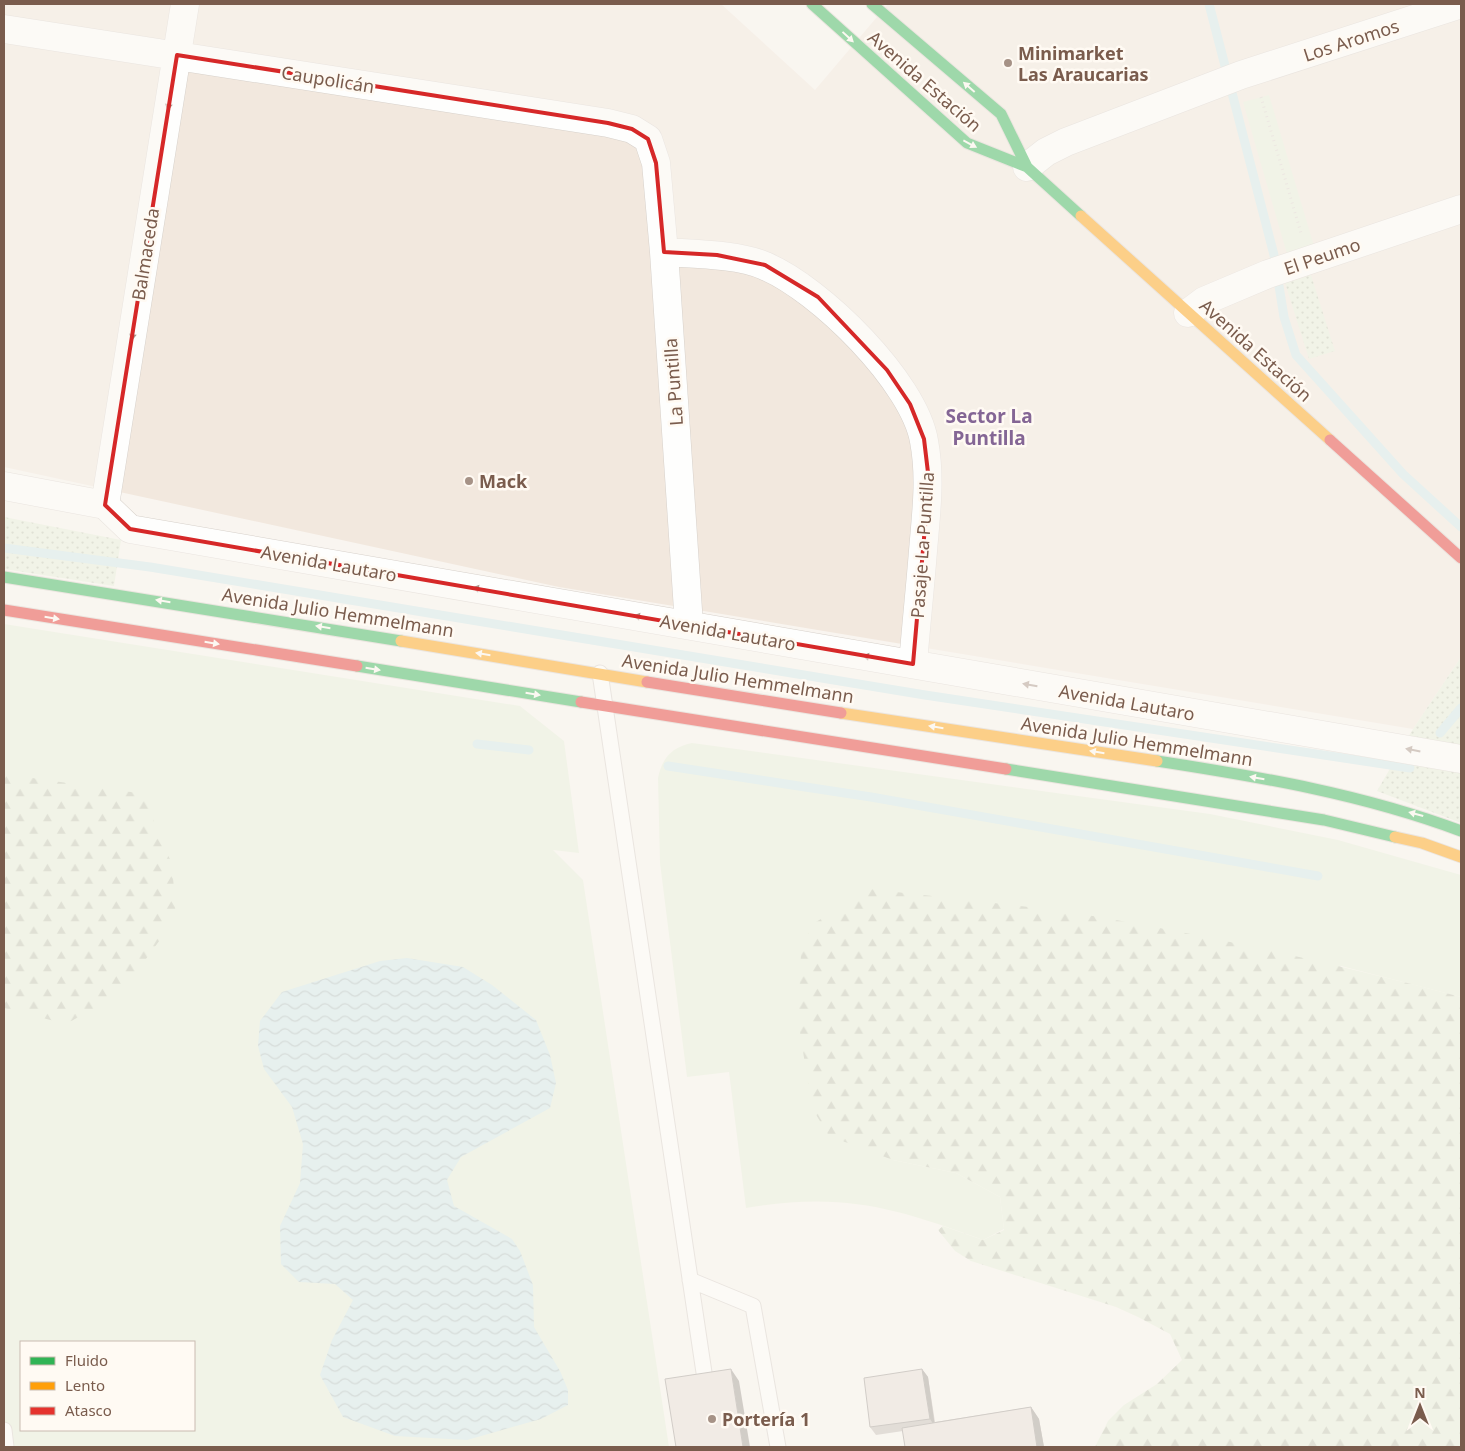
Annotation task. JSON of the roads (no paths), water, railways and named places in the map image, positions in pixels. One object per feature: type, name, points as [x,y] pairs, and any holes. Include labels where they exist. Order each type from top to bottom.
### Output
[{"type":"main road","name":"Avenida Estación","points":[[812,4],[967,143],[1027,167],[1461,558]]},
{"type":"main road","name":"Avenida Estación","points":[[872,4],[1001,114],[1027,167]]},
{"type":"main road","name":"Avenida Julio Hemmelmann","points":[[4,577],[600,673],[671,687],[1160,762],[1329,790],[1429,818],[1461,831]]},
{"type":"main road","points":[[4,610],[1324,820],[1422,842],[1461,857]]},
{"type":"street","name":"Balmaceda","points":[[105,505],[185,4]]},
{"type":"street","name":"Los Aromos","points":[[1027,167],[1066,142],[1238,77],[1461,4]]},
{"type":"street","name":"Caupolicán","points":[[4,29],[608,123],[632,128],[648,139]]},
{"type":"street","name":"La Puntilla","points":[[648,139],[656,164],[664,252],[689,625]]},
{"type":"street","name":"El Peumo","points":[[1188,313],[1204,301],[1287,268],[1461,209]]},
{"type":"street","name":"Pasaje La Puntilla","points":[[664,252],[717,255],[765,265],[818,297],[887,370],[910,404],[924,439],[929,480],[913,664]]},
{"type":"street","points":[[4,486],[105,505]]},
{"type":"street","name":"Avenida Lautaro","points":[[105,505],[130,529],[1461,759]]},
{"type":"lane","points":[[600,673],[706,1386]]},
{"type":"lane","points":[[690,1280],[753,1306],[778,1447]]},
{"type":"lane","points":[[4,1430],[6,1447]]},
{"type":"water","points":[[407,958],[463,967],[492,985],[536,1020],[550,1055],[556,1083],[550,1108],[461,1157],[447,1180],[454,1206],[512,1239],[520,1251],[533,1285],[534,1327],[560,1371],[568,1390],[568,1405],[541,1419],[467,1440],[395,1436],[343,1417],[320,1375],[332,1340],[353,1300],[335,1284],[299,1282],[281,1264],[280,1226],[300,1183],[303,1144],[292,1107],[264,1069],[258,1046],[260,1021],[282,992],[380,961]]},
{"type":"waterway","points":[[1209,4],[1274,255],[1284,317],[1296,355],[1403,474],[1461,527]]},
{"type":"waterway","points":[[4,548],[150,567],[925,695],[1410,768]]},
{"type":"waterway","points":[[1440,733],[1461,708]]},
{"type":"waterway","points":[[477,744],[529,750]]},
{"type":"waterway","points":[[668,766],[871,797],[1318,876]]},
{"type":"place","name":"Minimarket Las Araucarias","points":[[1008,63]]},
{"type":"place","name":"Mack","points":[[469,481]]},
{"type":"place","name":"Portería 1","points":[[712,1419]]},
{"type":"district","name":"Sector La Puntilla","points":[[989,427]]}]
